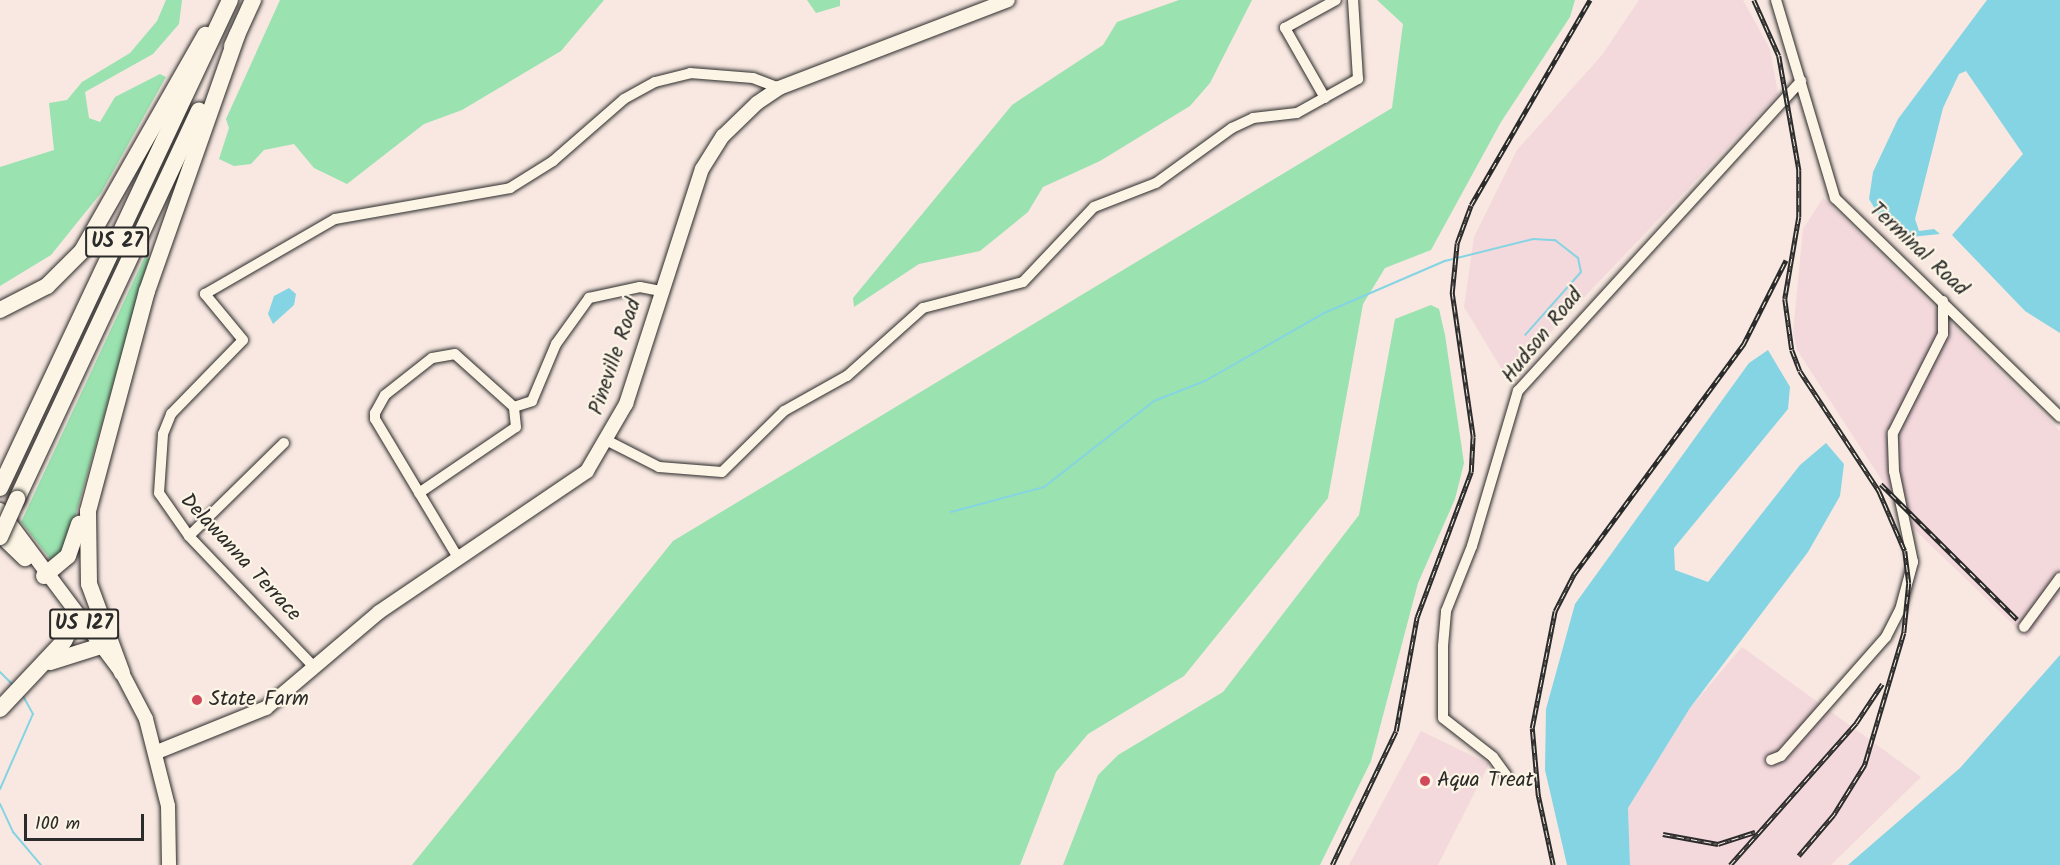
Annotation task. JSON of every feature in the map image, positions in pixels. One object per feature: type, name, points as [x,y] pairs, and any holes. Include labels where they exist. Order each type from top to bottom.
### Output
[{"type":"highway","points":[[0,310],[47,286],[81,250],[193,53],[230,0]]},
{"type":"highway","name":"US 27","points":[[1,486],[230,0]]},
{"type":"highway","name":"US 27","points":[[0,535],[150,209],[253,0]]},
{"type":"highway","points":[[122,673],[93,602],[85,555],[88,512],[161,249],[237,35]]},
{"type":"highway","points":[[44,576],[71,550],[110,427]]},
{"type":"highway","points":[[0,535],[25,558]]},
{"type":"highway","points":[[0,709],[43,665],[77,616]]},
{"type":"highway","points":[[43,665],[75,650],[101,646]]},
{"type":"main road","name":"Pineville Road","points":[[157,752],[266,708],[379,612],[457,556],[573,484],[608,441],[626,404],[702,169],[723,136],[779,88],[1008,0]]},
{"type":"main road","points":[[0,510],[38,558],[44,576]]},
{"type":"main road","points":[[0,528],[25,558]]},
{"type":"main road","name":"US 127","points":[[25,558],[44,576],[122,673],[157,752],[168,806],[169,865]]},
{"type":"street","points":[[1325,98],[1285,28],[1336,0]]},
{"type":"street","points":[[608,441],[658,467],[722,472],[783,411],[847,376],[923,308],[1023,282],[1094,207],[1156,183],[1232,128],[1253,118],[1297,113],[1358,79],[1353,0]]},
{"type":"street","points":[[1776,0],[1801,81]]},
{"type":"street","name":"Delawanna Terrace","points":[[315,668],[189,536],[159,493],[163,434],[171,414],[243,340],[205,294],[335,219],[510,188],[552,161],[624,99],[655,82],[690,73],[753,78],[779,88]]},
{"type":"street","name":"Terminal Road","points":[[1801,81],[1835,198],[2060,417]]},
{"type":"street","name":"Hudson Road","points":[[1506,775],[1493,758],[1443,718],[1443,646],[1446,611],[1472,546],[1518,391],[1801,81]]},
{"type":"street","points":[[514,407],[532,401],[556,344],[589,298],[640,287],[661,291]]},
{"type":"street","points":[[1771,760],[1781,756],[1886,637],[1900,610],[1913,562],[1894,471],[1893,433],[1943,333],[1943,301]]},
{"type":"street","points":[[457,556],[375,419],[385,394],[432,357],[455,354],[514,407]]},
{"type":"street","points":[[419,493],[512,434],[514,407]]},
{"type":"street","points":[[189,536],[284,443]]},
{"type":"street","points":[[2024,627],[2060,578]]},
{"type":"shaded area","points":[[1639,0],[1743,0],[1770,49],[1778,94],[1507,378],[1464,307],[1474,237],[1517,150],[1602,55]]},
{"type":"shaded area","points":[[1823,198],[2060,431],[2060,594],[2027,638],[1913,528],[1797,350],[1793,333],[1803,229]]},
{"type":"shaded area","points":[[1742,647],[1921,777],[1831,865],[1630,865],[1628,808],[1690,708]]},
{"type":"shaded area","points":[[1421,731],[1489,764],[1438,865],[1349,865]]},
{"type":"green space","points":[[166,0],[182,0],[179,24],[153,54],[85,92],[89,118],[100,122],[115,97],[160,74],[166,77],[101,193],[51,255],[0,286],[0,167],[54,150],[49,103],[67,100],[82,82],[130,53],[157,21]]},
{"type":"green space","points":[[280,0],[604,0],[561,51],[462,110],[424,124],[347,184],[314,168],[294,144],[264,150],[251,164],[234,166],[219,159],[229,128],[226,119]]},
{"type":"green space","points":[[807,0],[840,0],[840,6],[816,13]]},
{"type":"green space","points":[[1179,0],[1252,0],[1210,83],[1190,106],[1100,161],[1043,187],[1028,212],[980,251],[919,264],[854,307],[853,298],[1012,105],[1103,45],[1117,22]]},
{"type":"green space","points":[[1377,0],[1575,0],[1570,17],[1501,122],[1431,250],[1385,268],[1363,304],[1328,498],[1184,676],[1088,734],[1056,772],[1020,865],[412,865],[673,541],[1392,108],[1403,24]]},
{"type":"green space","points":[[146,254],[149,259],[65,552],[55,565],[21,522]]},
{"type":"green space","points":[[1431,305],[1439,309],[1445,335],[1464,463],[1455,499],[1418,583],[1371,761],[1320,865],[1063,865],[1098,775],[1118,755],[1223,692],[1359,515],[1395,319]]},
{"type":"water","points":[[1987,0],[2060,0],[2060,333],[2025,311],[1952,235],[2023,154],[1966,71],[1959,74],[1943,108],[1915,219],[1919,231],[1934,229],[1940,234],[1901,238],[1884,224],[1869,199],[1873,172],[1898,119]]},
{"type":"water","points":[[289,288],[296,294],[294,305],[273,324],[268,314],[274,296]]},
{"type":"water","points":[[1768,350],[1790,387],[1788,409],[1674,548],[1675,570],[1708,582],[1800,465],[1826,443],[1844,464],[1840,496],[1808,552],[1690,708],[1628,808],[1630,865],[1567,865],[1545,770],[1546,709],[1575,604],[1749,363]]},
{"type":"water","points":[[2060,655],[2060,865],[1848,865],[1960,768]]},
{"type":"waterway","points":[[951,512],[1044,487],[1154,401],[1205,381],[1324,313],[1445,261],[1533,239],[1555,240],[1578,258],[1581,272],[1525,335]]},
{"type":"waterway","points":[[0,672],[13,685]]},
{"type":"waterway","points":[[0,789],[33,714],[22,694]]},
{"type":"waterway","points":[[0,804],[13,832],[41,865]]},
{"type":"railway","points":[[1332,865],[1396,731],[1417,617],[1471,472],[1473,437],[1452,293],[1457,243],[1471,205],[1590,0]]},
{"type":"railway","points":[[1754,0],[1779,56],[1799,170],[1799,217],[1785,299],[1792,350],[1800,371],[1879,491],[1905,551],[1909,583],[1904,633],[1865,765],[1834,815],[1799,856]]},
{"type":"railway","points":[[1553,865],[1538,795],[1532,728],[1555,611],[1574,574],[1743,345],[1786,260]]},
{"type":"railway","points":[[1881,484],[2017,619]]},
{"type":"railway","points":[[1730,865],[1856,723],[1882,684]]},
{"type":"railway","points":[[1663,834],[1718,844],[1755,832]]},
{"type":"place","name":"State Farm","points":[[197,700]]},
{"type":"place","name":"Aqua Treat","points":[[1425,781]]}]
